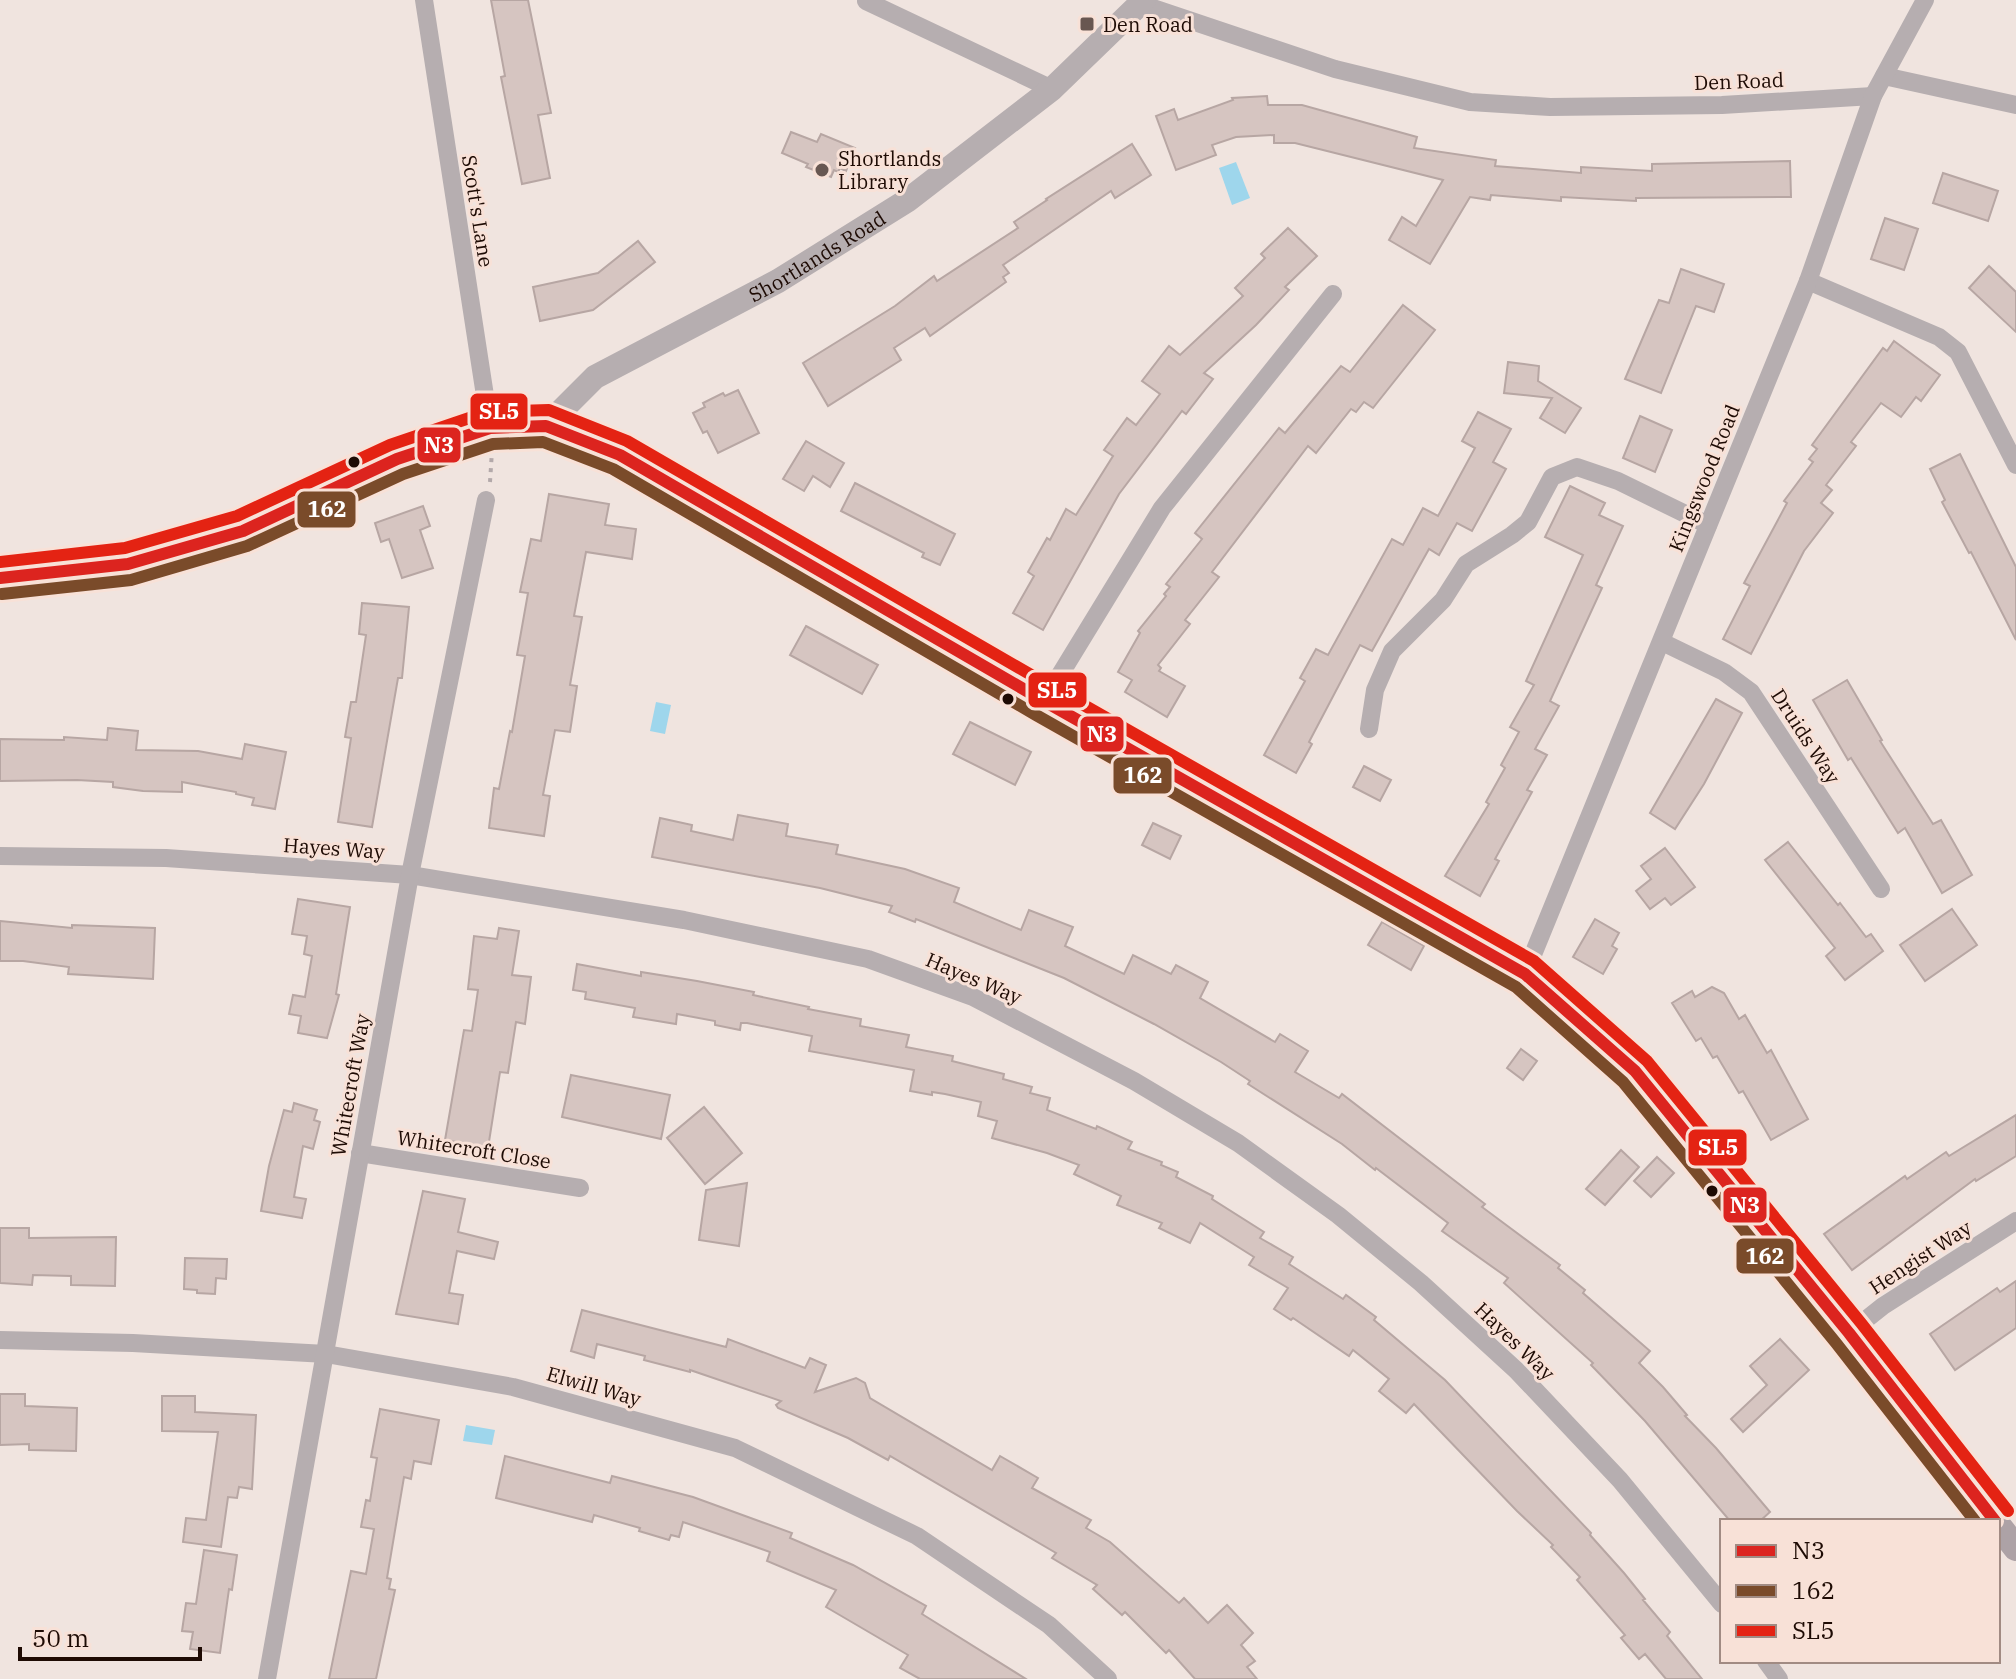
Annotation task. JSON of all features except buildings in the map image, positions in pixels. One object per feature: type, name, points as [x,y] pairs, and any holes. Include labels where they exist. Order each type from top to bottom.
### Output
[{"type":"main road","points":[[0,578],[128,564],[243,531],[397,459],[490,428],[546,426],[620,455],[1044,701],[1525,974],[1635,1071],[1849,1333],[1994,1519]]},
{"type":"main road","points":[[2000,1527],[2016,1548]]},
{"type":"street","name":"Scott's Lane","points":[[424,0],[490,428]]},
{"type":"street","name":"Kingswood Road","points":[[1525,974],[1808,281],[1873,96],[1925,0]]},
{"type":"street","points":[[866,1],[1052,89]]},
{"type":"street","name":"Shortlands Road","points":[[546,426],[595,377],[778,281],[895,208],[1052,89],[1143,2]]},
{"type":"street","name":"Den Road","points":[[1143,2],[1335,69],[1470,102],[1550,107],[1722,105],[1873,96]]},
{"type":"street","points":[[1884,76],[2016,105]]},
{"type":"street","points":[[1808,281],[1939,337],[1958,352],[2016,465]]},
{"type":"street","points":[[1044,701],[1162,508],[1333,294]]},
{"type":"street","points":[[1369,729],[1375,690],[1392,651],[1443,600],[1466,564],[1528,522],[1552,477],[1577,467],[1618,481],[1708,525]]},
{"type":"street","name":"Whitecroft Way","points":[[267,1679],[410,875],[486,500]]},
{"type":"street","name":"Druids Way","points":[[1662,642],[1724,672],[1751,692],[1881,889]]},
{"type":"street","name":"Hayes Way","points":[[0,856],[166,858],[410,875],[684,920],[868,959],[973,997],[1134,1081],[1238,1143],[1338,1215],[1421,1283],[1516,1370],[1620,1480],[1720,1602]]},
{"type":"street","name":"Whitecroft Close","points":[[360,1153],[580,1188]]},
{"type":"street","name":"Hengist Way","points":[[1849,1333],[1883,1306],[2016,1221]]},
{"type":"street","name":"Elwill Way","points":[[0,1340],[133,1343],[326,1354],[513,1387],[735,1448],[917,1536],[1049,1625],[1108,1679]]},
{"type":"path","points":[[486,500],[493,466],[490,428]]},
{"type":"water","points":[[1236,162],[1250,198],[1232,205],[1219,168]]},
{"type":"water","points":[[656,702],[671,705],[665,734],[650,731]]},
{"type":"water","points":[[466,1425],[495,1430],[492,1445],[463,1441]]},
{"type":"transit line","name":"SL5","points":[[0,562],[125,548],[237,516],[390,445],[487,412],[549,410],[627,441],[1534,961],[1647,1061],[1861,1323],[2008,1511]]},
{"type":"transit line","name":"N3","points":[[0,578],[128,564],[243,531],[397,459],[490,428],[546,426],[620,455],[1044,701],[1525,974],[1635,1071],[1849,1333],[1993,1519]]},
{"type":"transit line","name":"162","points":[[2,594],[131,580],[247,546],[403,474],[493,444],[543,442],[613,469],[1036,715],[1516,987],[1623,1082],[1836,1343],[1973,1519]]},
{"type":"place","name":"Den Road","points":[[1087,24]]},
{"type":"place","name":"Shortlands Library","points":[[822,170]]}]
